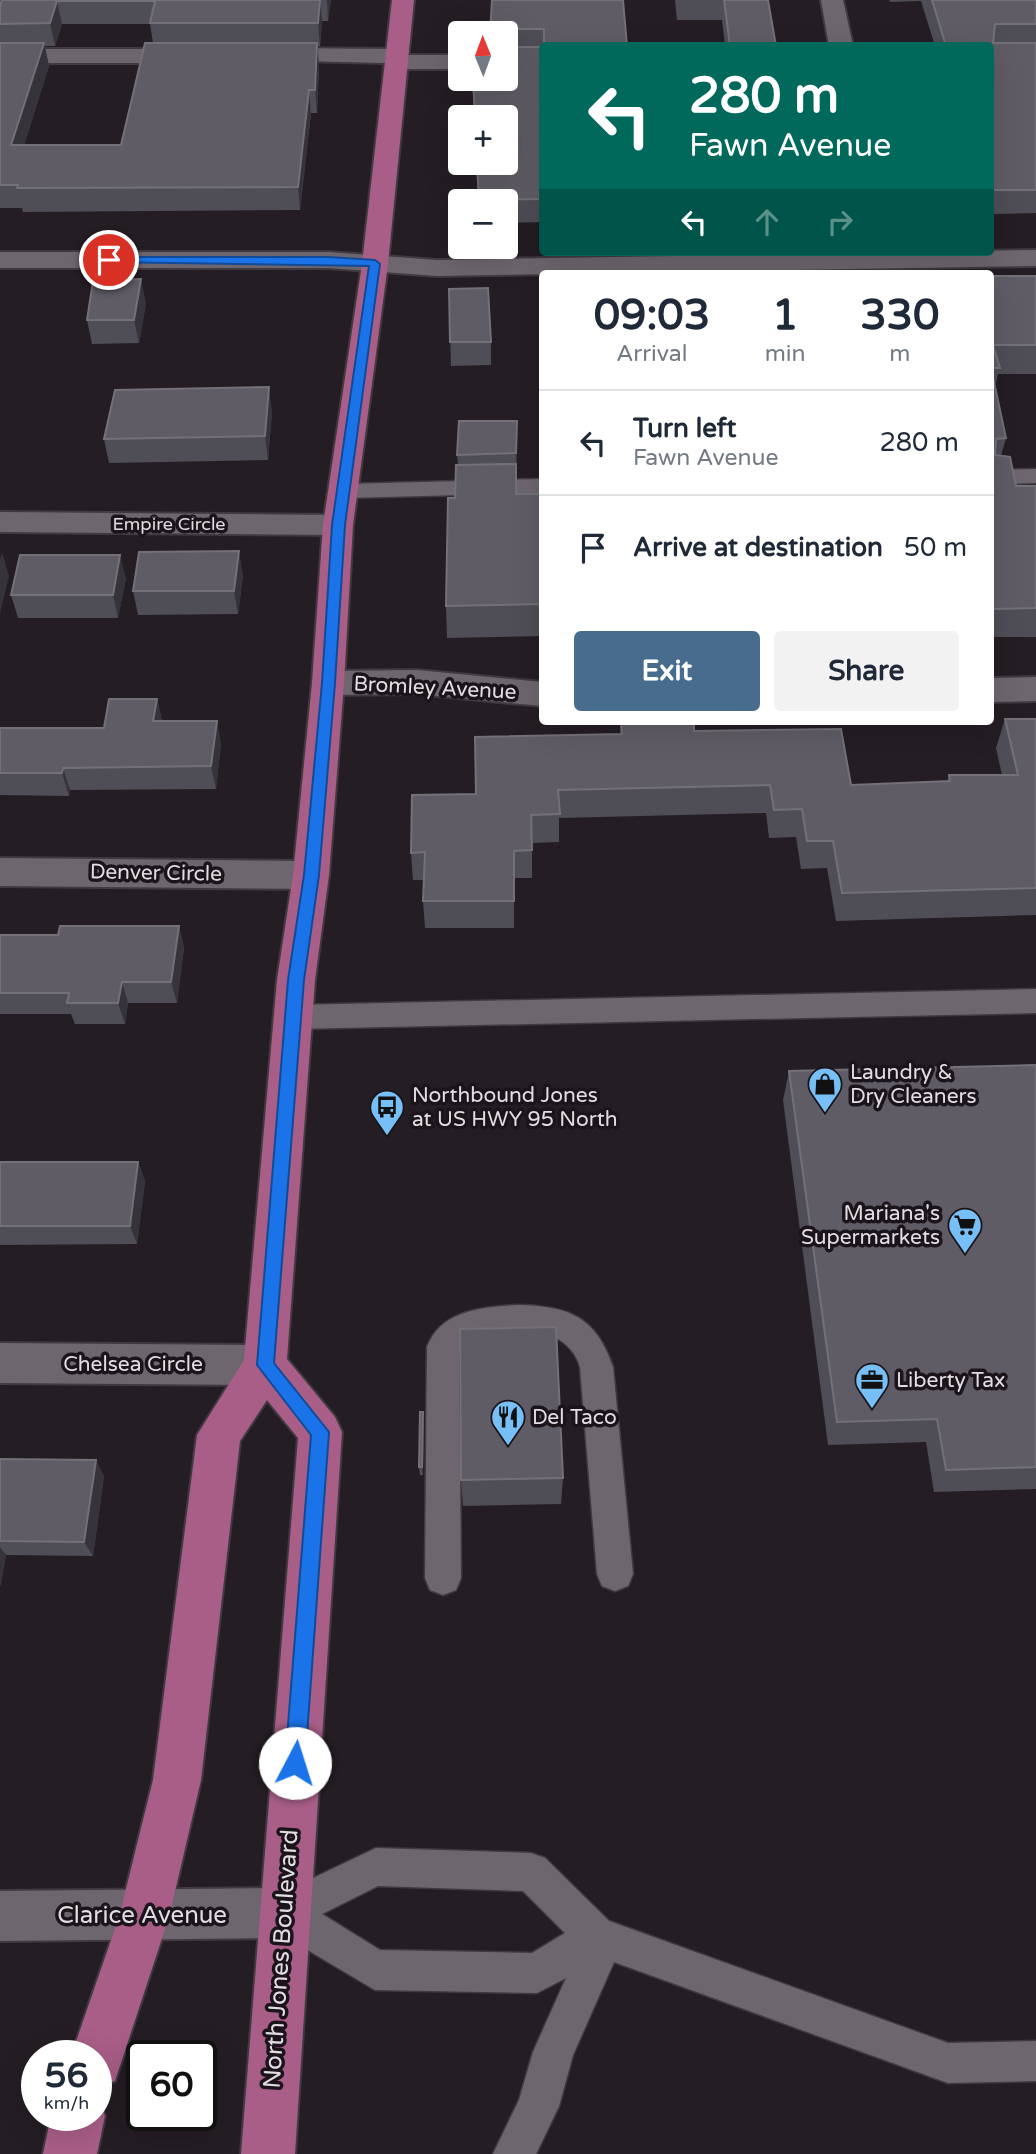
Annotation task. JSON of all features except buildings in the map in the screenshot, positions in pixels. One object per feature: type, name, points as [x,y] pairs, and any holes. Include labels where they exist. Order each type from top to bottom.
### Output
[{"type":"main road","points":[[103,2040],[144,1917],[182,1751],[219,1435],[265,1365],[296,980],[311,875],[328,683],[338,525],[345,491],[375,264],[403,0]]},
{"type":"main road","name":"North Jones Boulevard","points":[[265,1365],[320,1432],[268,2154]]},
{"type":"main road","points":[[70,2154],[75,2131]]},
{"type":"street","points":[[832,0],[840,42]]},
{"type":"street","points":[[0,56],[222,55]]},
{"type":"street","points":[[249,55],[448,61]]},
{"type":"street","points":[[0,260],[314,260],[437,268],[1036,258]]},
{"type":"street","name":"Empire Circle","points":[[0,522],[338,525]]},
{"type":"street","name":"Bromley Avenue","points":[[328,683],[417,682],[539,694]]},
{"type":"street","points":[[994,690],[1036,689]]},
{"type":"street","name":"Denver Circle","points":[[0,872],[311,875]]},
{"type":"street","name":"Chelsea Circle","points":[[0,1363],[265,1365]]},
{"type":"street","name":"Clarice Avenue","points":[[0,1916],[144,1917],[284,1913]]},
{"type":"lane","points":[[994,477],[1036,476]]},
{"type":"lane","points":[[345,491],[539,486]]},
{"type":"lane","points":[[294,1017],[1036,1001]]},
{"type":"lane","points":[[443,1578],[441,1371],[444,1345],[447,1338],[461,1327],[478,1323],[540,1321],[561,1324],[582,1338],[593,1354],[600,1377],[615,1574]]},
{"type":"lane","points":[[284,1913],[376,1867],[531,1872],[600,1937],[948,2063],[1036,2061]]},
{"type":"lane","points":[[284,1913],[375,1970],[537,1973],[600,1937]]},
{"type":"lane","points":[[514,2154],[538,2106],[553,2052],[600,1937]]},
{"type":"place","name":"Laundry & Dry Cleaners","points":[[825,1114]]},
{"type":"place","name":"Northbound Jones at US HWY 95 North","points":[[387,1137]]},
{"type":"place","name":"Mariana's Supermarkets","points":[[965,1255]]},
{"type":"place","name":"Liberty Tax","points":[[872,1410]]},
{"type":"place","name":"Del Taco","points":[[508,1447]]},
{"type":"route","points":[[109,260],[328,260],[375,264],[345,491],[338,525],[328,683],[311,875],[296,980],[265,1365],[320,1432],[295,1763]]}]
